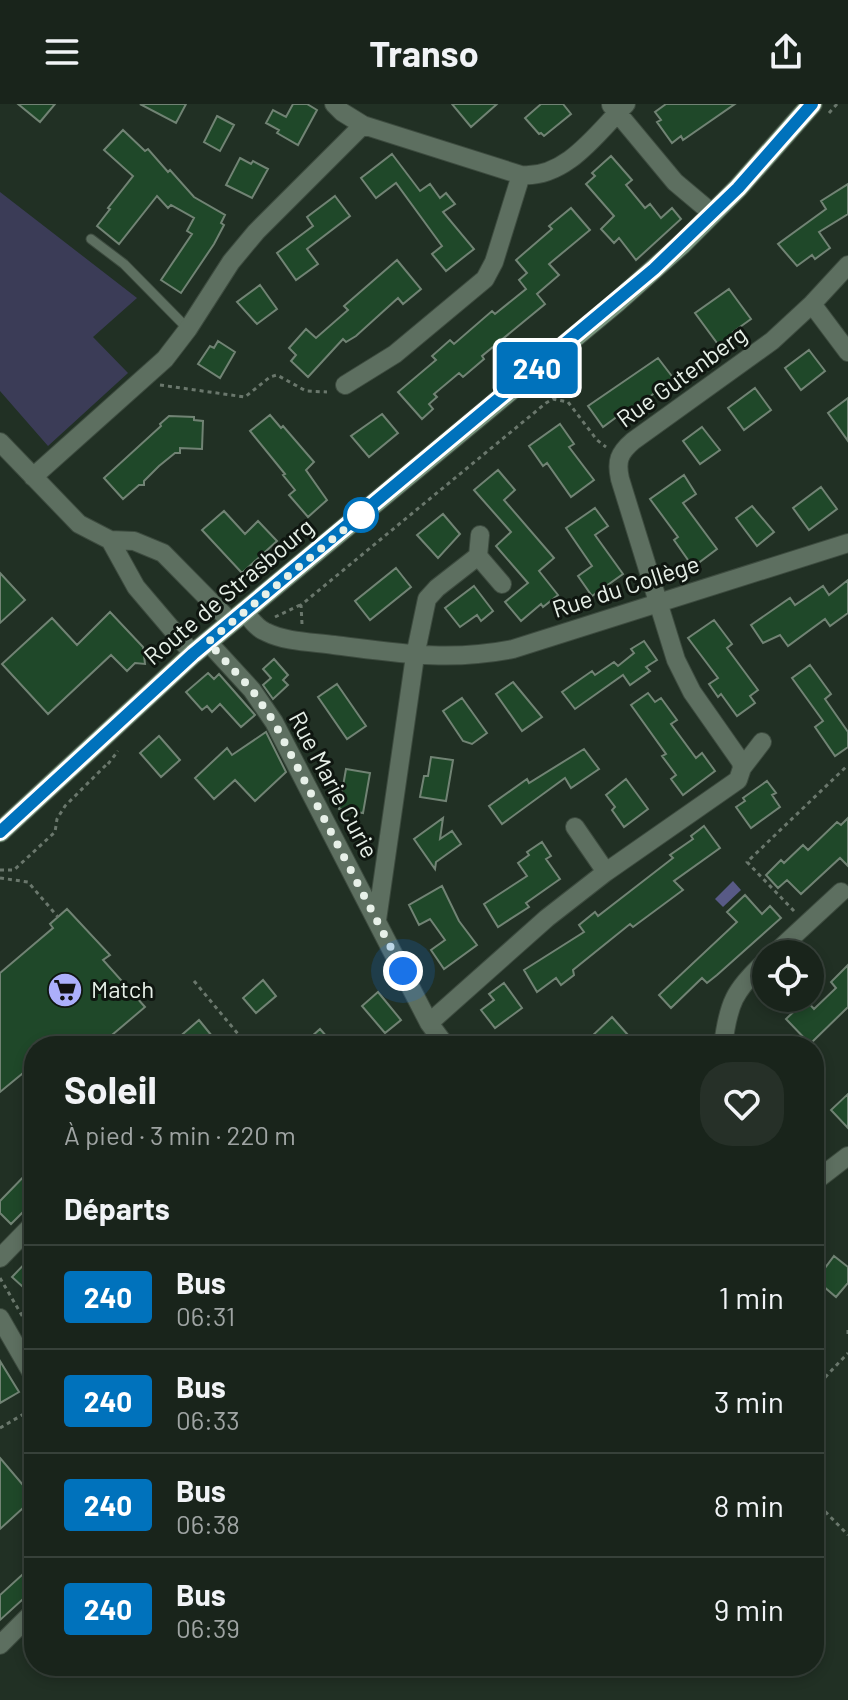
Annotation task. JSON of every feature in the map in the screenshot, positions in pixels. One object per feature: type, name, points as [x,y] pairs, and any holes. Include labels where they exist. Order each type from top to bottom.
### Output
[{"type":"main road","name":"Route de Strasbourg","points":[[0,832],[238,616],[617,302],[713,214],[812,104]]},
{"type":"street","points":[[334,104],[363,125],[521,175],[542,175],[556,170],[618,107],[675,182],[713,214]]},
{"type":"street","points":[[33,477],[165,359],[231,262],[256,232],[363,125]]},
{"type":"street","points":[[345,385],[395,354],[485,279],[494,262],[521,175]]},
{"type":"street","name":"Rue Gutenberg","points":[[742,768],[741,762],[684,678],[657,602],[620,479],[618,462],[620,454],[633,441],[772,341],[848,265]]},
{"type":"street","points":[[812,304],[848,352]]},
{"type":"street","points":[[0,442],[79,524],[110,540]]},
{"type":"street","points":[[480,535],[478,556],[502,584]]},
{"type":"street","name":"Rue du Collège","points":[[110,540],[134,541],[163,553],[238,616],[269,634],[415,656],[452,657],[513,649],[848,543]]},
{"type":"street","name":"Rue Marie Curie","points":[[110,540],[136,587],[201,648],[252,690],[274,722],[429,1023],[439,1036]]},
{"type":"street","points":[[415,656],[427,599],[478,556]]},
{"type":"street","name":"Rue Marie Curie","points":[[377,920],[415,656]]},
{"type":"street","points":[[429,1023],[547,918],[606,872],[738,780],[742,768],[762,742]]},
{"type":"street","points":[[575,827],[606,872]]},
{"type":"street","points":[[789,940],[841,892]]},
{"type":"street","points":[[725,1036],[729,1007],[735,993],[752,974]]},
{"type":"street","points":[[824,1174],[848,1156]]},
{"type":"street","points":[[0,1258],[24,1233]]},
{"type":"street","points":[[0,1318],[24,1357]]},
{"type":"street","points":[[0,1645],[24,1621]]},
{"type":"lane","points":[[91,239],[124,264],[188,329]]},
{"type":"path","points":[[141,380],[171,388],[241,397],[250,395],[273,375],[314,393],[345,385]]},
{"type":"path","points":[[299,640],[301,605],[553,399],[568,402],[597,440],[620,454]]},
{"type":"path","points":[[0,870],[14,870],[45,843],[55,832],[57,819],[65,806],[108,764],[93,746]]},
{"type":"path","points":[[807,924],[747,862],[848,765]]},
{"type":"path","points":[[0,878],[28,882],[58,917]]},
{"type":"path","points":[[194,981],[240,1036]]},
{"type":"path","points":[[0,1278],[24,1319]]},
{"type":"path","points":[[824,1378],[848,1353]]},
{"type":"path","points":[[0,1428],[24,1414]]},
{"type":"path","points":[[824,1510],[848,1535]]},
{"type":"shaded area","points":[[0,192],[137,298],[93,337],[128,373],[48,446],[0,391]]},
{"type":"shaded area","points":[[733,881],[741,890],[723,907],[715,899]]},
{"type":"building","points":[[18,104],[55,104],[40,122]]},
{"type":"building","points":[[140,104],[186,104],[176,123]]},
{"type":"building","points":[[293,104],[307,104],[317,110],[298,145],[266,123],[273,110],[286,117]]},
{"type":"building","points":[[452,104],[497,104],[471,127]]},
{"type":"building","points":[[541,104],[563,104],[571,114],[544,136],[525,118]]},
{"type":"building","points":[[666,104],[735,104],[683,140],[681,136],[672,143],[657,122],[661,120],[655,112]]},
{"type":"building","points":[[217,116],[234,125],[220,151],[204,142]]},
{"type":"building","points":[[123,130],[145,151],[148,149],[194,197],[225,215],[221,223],[224,225],[214,244],[181,293],[161,280],[192,234],[187,231],[194,218],[171,205],[168,208],[157,196],[119,244],[97,226],[133,176],[104,150]]},
{"type":"building","points":[[392,154],[420,191],[430,184],[440,198],[446,193],[455,204],[443,212],[474,249],[446,271],[432,254],[442,246],[396,183],[376,198],[361,178]]},
{"type":"building","points":[[611,156],[632,180],[626,185],[645,208],[650,204],[661,218],[672,208],[681,219],[636,260],[619,238],[614,243],[601,229],[614,216],[586,184],[595,176],[592,173]]},
{"type":"building","points":[[240,158],[268,169],[252,198],[226,185]]},
{"type":"building","points":[[848,184],[848,214],[819,232],[830,248],[815,259],[812,255],[797,266],[778,244],[826,209],[821,201]]},
{"type":"building","points":[[335,196],[350,216],[307,249],[318,264],[296,280],[277,253],[313,226],[307,217]]},
{"type":"building","points":[[571,208],[590,230],[549,264],[559,275],[537,294],[545,304],[482,356],[484,359],[463,377],[459,373],[434,394],[437,397],[429,404],[433,409],[422,419],[398,392],[436,360],[432,356],[450,340],[454,344],[492,311],[495,314],[526,289],[519,280],[527,273],[516,260]]},
{"type":"building","points":[[397,260],[421,289],[403,304],[398,298],[356,336],[346,342],[343,339],[308,377],[291,361],[296,355],[289,348],[306,329],[316,338],[348,310],[344,306]]},
{"type":"building","points":[[260,285],[277,309],[257,324],[237,302]]},
{"type":"building","points":[[729,289],[751,319],[733,332],[735,336],[720,347],[695,313]]},
{"type":"building","points":[[218,341],[235,352],[220,378],[198,364],[210,346],[214,348]]},
{"type":"building","points":[[809,350],[825,371],[801,390],[785,368]]},
{"type":"building","points":[[658,358],[674,379],[603,427],[588,406]]},
{"type":"building","points":[[755,388],[771,410],[744,430],[728,408]]},
{"type":"building","points":[[848,398],[848,441],[828,413]]},
{"type":"building","points":[[382,414],[398,433],[369,457],[351,436]]},
{"type":"building","points":[[270,415],[314,462],[306,470],[327,500],[308,517],[289,495],[295,490],[285,474],[250,431]]},
{"type":"building","points":[[169,416],[194,417],[194,420],[203,421],[202,449],[180,448],[180,453],[175,453],[144,481],[144,485],[139,485],[123,499],[104,478]]},
{"type":"building","points":[[560,424],[574,444],[569,447],[594,480],[571,497],[547,463],[543,466],[529,446]]},
{"type":"building","points":[[702,427],[720,450],[700,464],[683,441]]},
{"type":"building","points":[[498,470],[515,490],[504,500],[554,558],[539,571],[558,595],[543,607],[541,604],[521,621],[505,602],[528,583],[496,546],[511,532],[474,490]]},
{"type":"building","points":[[684,475],[696,494],[683,503],[717,549],[693,567],[674,540],[678,537],[650,499]]},
{"type":"building","points":[[821,487],[837,509],[809,530],[793,508]]},
{"type":"building","points":[[752,506],[774,532],[757,546],[736,518]]},
{"type":"building","points":[[595,508],[608,526],[595,535],[623,574],[592,596],[578,576],[592,566],[566,528]]},
{"type":"building","points":[[224,511],[245,534],[258,521],[277,541],[242,573],[202,530]]},
{"type":"building","points":[[443,514],[460,534],[438,558],[417,535]]},
{"type":"building","points":[[396,568],[411,587],[370,620],[355,601]]},
{"type":"building","points":[[0,573],[25,600],[0,623]]},
{"type":"building","points":[[848,580],[848,613],[830,626],[825,619],[788,646],[780,635],[763,643],[751,625],[790,598],[795,605],[823,586],[829,595]]},
{"type":"building","points":[[474,586],[493,611],[481,621],[477,615],[460,627],[445,608]]},
{"type":"building","points":[[110,612],[143,647],[145,664],[135,663],[127,671],[111,655],[48,714],[2,664],[52,618],[77,645]]},
{"type":"building","points":[[714,620],[732,644],[727,648],[758,690],[750,696],[755,703],[737,716],[721,694],[718,697],[709,684],[718,678],[688,638]]},
{"type":"building","points":[[644,641],[657,660],[646,667],[650,671],[630,685],[623,675],[575,709],[562,692],[592,671],[595,675],[614,662],[618,666],[634,653],[631,649]]},
{"type":"building","points":[[274,659],[288,675],[283,680],[288,685],[273,699],[263,685],[271,678],[263,669]]},
{"type":"building","points":[[810,665],[831,694],[825,699],[848,732],[848,747],[835,756],[815,727],[823,721],[792,678]]},
{"type":"building","points":[[208,673],[214,679],[219,674],[255,715],[241,727],[220,704],[212,712],[207,706],[202,710],[186,692]]},
{"type":"building","points":[[513,682],[542,717],[522,731],[496,694]]},
{"type":"building","points":[[337,684],[366,726],[347,739],[318,697]]},
{"type":"building","points":[[648,693],[655,702],[661,698],[677,720],[671,724],[696,758],[702,753],[715,771],[683,795],[671,779],[676,775],[662,756],[666,754],[631,705]]},
{"type":"building","points":[[462,698],[487,733],[472,744],[463,741],[443,711]]},
{"type":"building","points":[[266,732],[286,772],[255,801],[235,780],[214,799],[195,778],[227,748],[232,755]]},
{"type":"building","points":[[159,736],[180,760],[161,777],[140,753]]},
{"type":"building","points":[[584,749],[599,769],[571,788],[565,778],[502,824],[489,806],[527,779],[529,783]]},
{"type":"building","points":[[431,757],[453,760],[446,801],[420,797]]},
{"type":"building","points":[[346,769],[370,773],[363,813],[339,809]]},
{"type":"building","points":[[626,779],[648,809],[624,827],[606,795]]},
{"type":"building","points":[[767,781],[776,793],[772,795],[780,807],[751,828],[736,807]]},
{"type":"building","points":[[443,818],[440,839],[452,831],[461,844],[436,862],[435,869],[414,839]]},
{"type":"building","points":[[848,818],[848,866],[840,858],[801,894],[787,880],[778,888],[766,875],[781,860],[784,863],[803,845],[808,850],[837,822],[841,825]]},
{"type":"building","points":[[704,826],[720,848],[674,881],[683,890],[633,927],[630,924],[573,970],[574,975],[561,985],[556,978],[537,992],[524,970],[584,932],[579,925],[595,912],[598,916],[673,858],[670,855],[693,839],[691,836]]},
{"type":"building","points":[[542,842],[551,856],[546,859],[560,879],[526,903],[529,907],[498,927],[484,904],[527,876],[518,863]]},
{"type":"building","points":[[442,886],[459,921],[477,945],[444,969],[431,950],[445,940],[430,919],[419,925],[409,905]]},
{"type":"building","points":[[745,895],[762,914],[770,906],[781,918],[752,940],[752,943],[707,983],[702,978],[671,1008],[659,995],[737,922],[727,912]]},
{"type":"building","name":"Match","points":[[67,909],[110,955],[103,960],[145,1007],[111,1036],[24,1036],[24,1072],[0,1092],[0,973],[53,928],[50,924]]},
{"type":"building","points":[[848,965],[848,1007],[818,1036],[802,1036],[786,1019],[793,1012],[824,1012],[824,999],[836,988],[831,982]]},
{"type":"building","points":[[263,980],[276,996],[256,1013],[243,998]]},
{"type":"building","points":[[504,983],[522,1008],[495,1028],[481,1010],[494,1000],[489,994]]},
{"type":"building","points":[[378,992],[401,1020],[385,1033],[362,1006]]},
{"type":"building","points":[[612,1017],[628,1035],[627,1036],[592,1036]]},
{"type":"building","points":[[199,1020],[212,1036],[181,1036]]},
{"type":"building","points":[[320,1029],[326,1036],[312,1036]]},
{"type":"building","points":[[848,1094],[848,1128],[831,1110]]},
{"type":"building","points":[[24,1176],[24,1211],[11,1224],[0,1213],[0,1201]]},
{"type":"building","points":[[834,1256],[848,1267],[848,1283],[836,1297],[824,1287],[824,1269]]},
{"type":"building","points":[[24,1264],[24,1288],[12,1277]]},
{"type":"building","points":[[0,1361],[19,1392],[0,1403]]},
{"type":"building","points":[[0,1458],[24,1486],[24,1507],[0,1529]]},
{"type":"building","points":[[24,1573],[24,1598],[0,1620],[0,1595]]},
{"type":"bus line","name":"240","points":[[0,832],[193,654],[617,302],[682,244],[738,188],[812,104]]},
{"type":"place","name":"Match","points":[[65,990]]},
{"type":"route","points":[[361,515],[369,509],[208,642],[252,690],[274,722],[403,971]]}]
